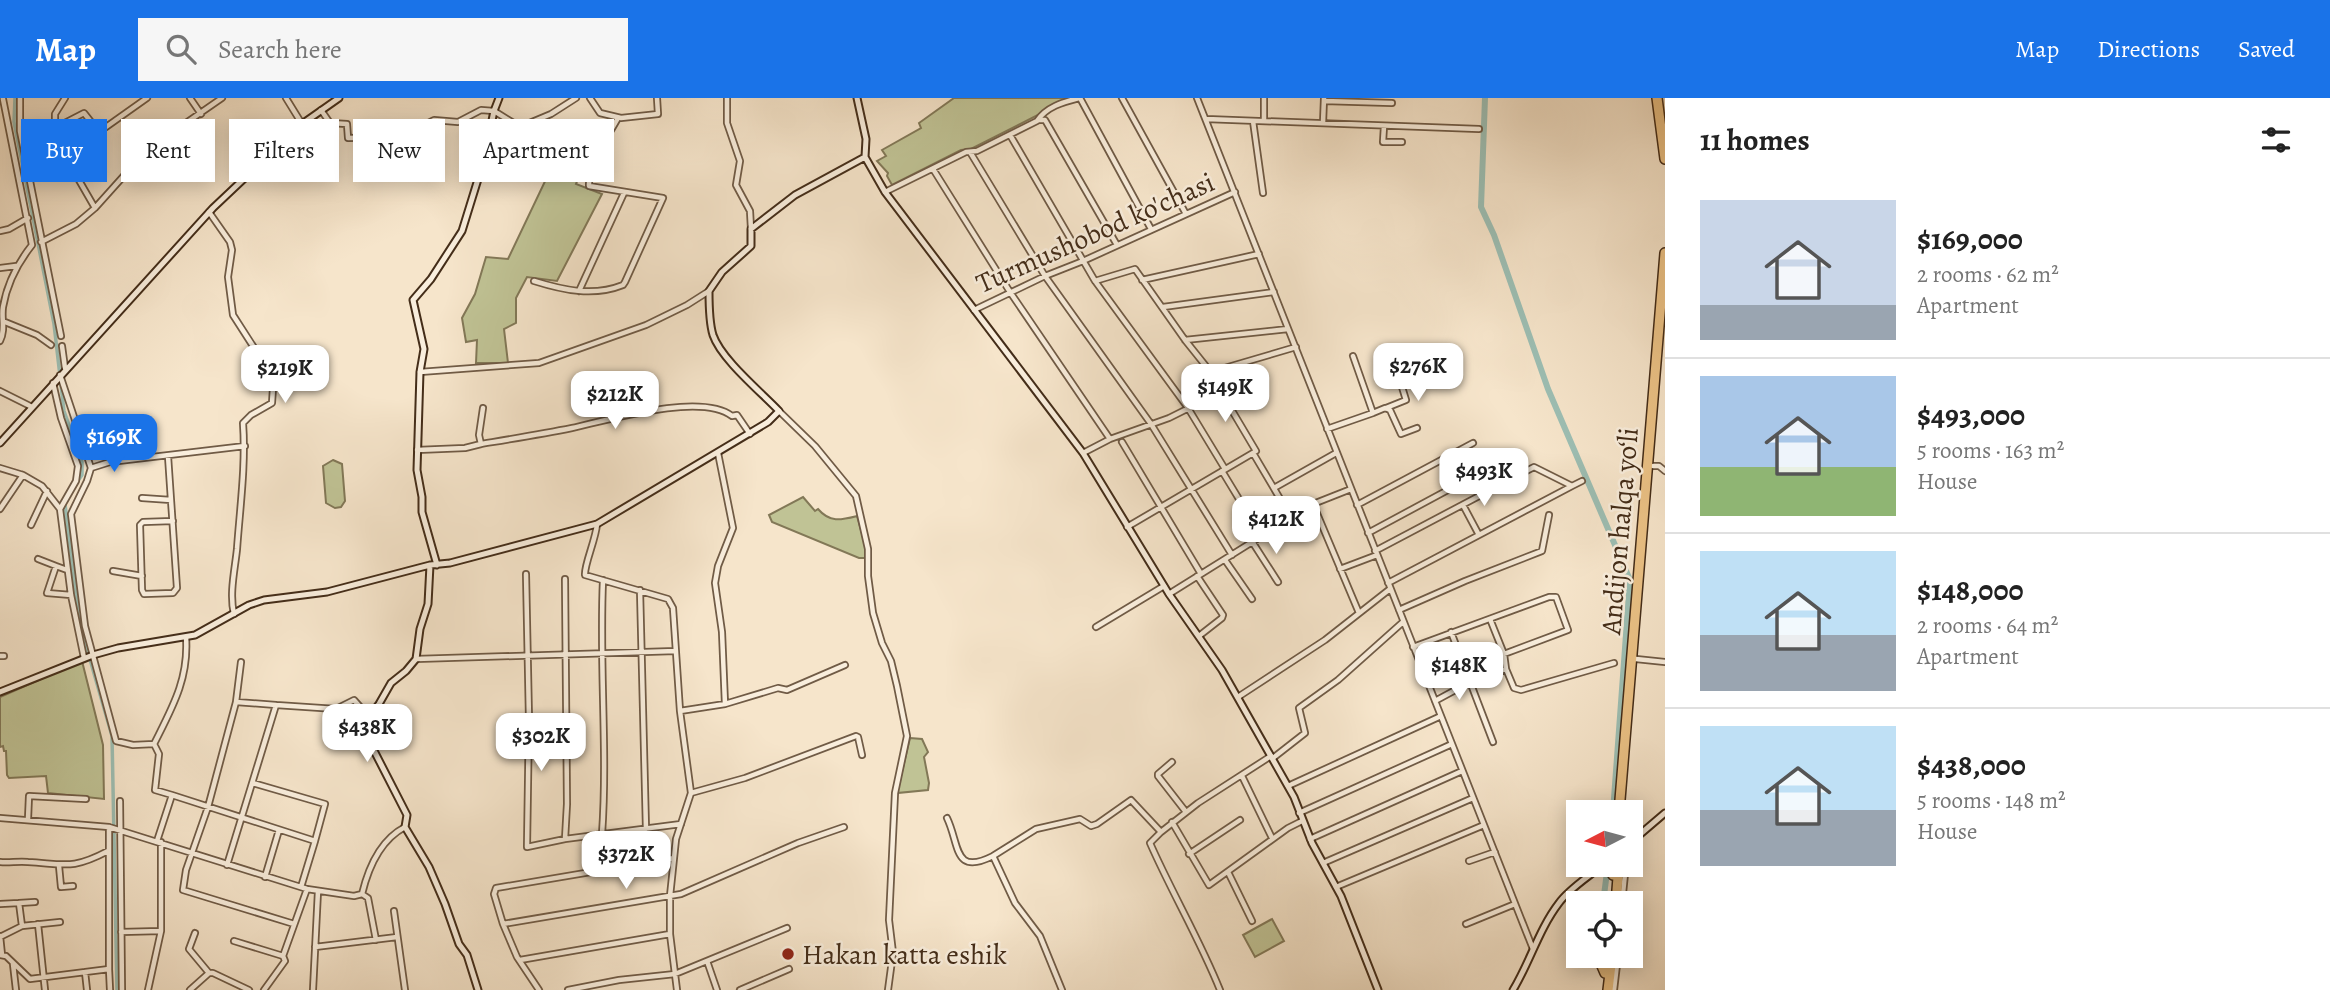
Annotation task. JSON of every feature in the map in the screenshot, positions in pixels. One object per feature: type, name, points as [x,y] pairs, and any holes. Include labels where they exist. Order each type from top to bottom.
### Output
[{"type":"highway","points":[[1660,98],[1665,116]]},
{"type":"highway","points":[[1660,98],[1665,159]]},
{"type":"highway","name":"Andijon halqa yo‘li","points":[[1622,800],[1665,253]]},
{"type":"highway","name":"Andijon halqa yo‘li","points":[[1622,800],[1665,322]]},
{"type":"highway","points":[[1607,968],[1605,973],[1609,990]]},
{"type":"highway","points":[[1609,990],[1610,968]]},
{"type":"street","points":[[20,98],[20,131],[61,336]]},
{"type":"street","points":[[55,119],[55,114],[65,98]]},
{"type":"street","points":[[107,128],[147,98]]},
{"type":"street","points":[[190,98],[201,114]]},
{"type":"street","points":[[41,242],[76,224],[95,208],[147,150],[222,98]]},
{"type":"street","points":[[286,98],[299,119]]},
{"type":"street","points":[[309,119],[339,98]]},
{"type":"street","points":[[438,565],[422,513],[416,450],[420,372],[424,349],[413,300],[431,279],[462,231],[499,98]]},
{"type":"street","points":[[321,110],[330,123],[346,124],[347,137],[401,136],[435,120],[458,121],[481,110],[494,111],[519,128],[551,114],[576,98]]},
{"type":"street","points":[[590,98],[600,113],[618,118],[658,114],[657,98]]},
{"type":"street","points":[[420,372],[538,363],[646,325],[687,305],[709,290],[722,272],[751,246],[750,211],[736,185],[740,161],[727,123],[727,98]]},
{"type":"street","points":[[857,98],[866,139],[866,157],[885,191],[1083,453],[1169,594],[1238,697],[1288,786],[1336,887],[1378,990]]},
{"type":"street","points":[[1037,121],[1042,113],[1079,98],[1151,229]]},
{"type":"street","points":[[1122,98],[1186,214]]},
{"type":"street","points":[[1197,98],[1533,949]]},
{"type":"street","points":[[1264,98],[1264,121]]},
{"type":"street","points":[[0,341],[5,322],[2,311],[10,281],[16,266],[32,245],[2,100]]},
{"type":"street","points":[[1323,123],[1324,100],[1392,103]]},
{"type":"street","points":[[72,119],[84,113],[88,119]]},
{"type":"street","points":[[534,281],[579,292],[599,292],[623,285],[663,198],[590,188],[588,184],[600,152],[618,118]]},
{"type":"street","points":[[885,191],[970,152],[977,152],[1037,121],[1045,120],[1117,245]]},
{"type":"street","points":[[1206,120],[1479,129]]},
{"type":"street","points":[[1253,121],[1263,193]]},
{"type":"street","points":[[1384,126],[1383,142],[1402,142]]},
{"type":"street","points":[[1010,135],[1095,281],[1188,408],[1262,537]]},
{"type":"street","points":[[970,152],[1045,276],[1151,424],[1232,555]]},
{"type":"street","points":[[751,229],[795,195],[866,157]]},
{"type":"street","points":[[933,169],[1010,292],[1110,439]]},
{"type":"street","points":[[80,182],[95,208]]},
{"type":"street","points":[[0,443],[209,212],[241,182]]},
{"type":"street","name":"Turmushobod ko'chasi","points":[[974,310],[1235,192]]},
{"type":"street","points":[[579,292],[624,193]]},
{"type":"street","points":[[209,212],[230,242],[232,250],[228,277],[233,316],[269,371],[273,388],[272,403],[244,420],[245,446],[233,590],[234,614]]},
{"type":"street","points":[[0,231],[9,229],[27,218]]},
{"type":"street","points":[[1142,280],[1259,254]]},
{"type":"street","points":[[0,268],[16,266]]},
{"type":"street","points":[[1083,453],[1225,390],[1133,268],[1095,281]]},
{"type":"street","points":[[709,290],[713,334],[719,346],[744,376],[815,446],[856,496],[868,549],[868,576],[873,613],[882,643],[891,661],[907,736],[895,793],[889,919],[893,953],[888,990]]},
{"type":"street","points":[[1163,307],[1274,292]]},
{"type":"street","points":[[5,322],[37,335],[51,345]]},
{"type":"street","points":[[1185,340],[1289,330]]},
{"type":"street","points":[[62,346],[63,371],[91,468],[88,481],[71,514],[88,657]]},
{"type":"street","points":[[1211,372],[1296,347]]},
{"type":"street","points":[[1353,356],[1373,413]]},
{"type":"street","points":[[1327,429],[1406,400],[1398,374]]},
{"type":"street","points":[[53,382],[61,418],[78,467],[76,481],[60,509]]},
{"type":"street","points":[[0,391],[32,407]]},
{"type":"street","points":[[1127,527],[1256,451],[1221,392]]},
{"type":"street","points":[[416,450],[465,448],[570,429],[648,410],[689,407],[737,415],[750,434]]},
{"type":"street","points":[[481,444],[479,435],[483,408]]},
{"type":"street","points":[[1385,408],[1390,410],[1399,433],[1417,428]]},
{"type":"street","points":[[0,692],[118,648],[186,637],[206,630],[264,600],[327,592],[597,524],[750,434],[779,411]]},
{"type":"street","points":[[1122,442],[1223,615],[1223,618],[1199,636]]},
{"type":"street","points":[[1357,505],[1473,443]]},
{"type":"street","points":[[91,468],[110,462],[245,446]]},
{"type":"street","points":[[718,453],[733,528],[718,566],[715,583],[722,632],[726,704]]},
{"type":"street","points":[[1252,453],[1292,519]]},
{"type":"street","points":[[1274,488],[1336,453]]},
{"type":"street","points":[[168,456],[173,521],[176,590],[163,595],[144,594],[141,523],[173,521]]},
{"type":"street","points":[[1368,533],[1498,463]]},
{"type":"street","points":[[1653,466],[1659,466],[1665,471]]},
{"type":"street","points":[[1340,569],[1376,553],[1534,467],[1572,486]]},
{"type":"street","points":[[0,468],[23,475],[47,491],[60,509],[71,595],[116,741],[133,745],[154,744]]},
{"type":"street","points":[[0,509],[23,475]]},
{"type":"street","points":[[1238,697],[1325,640],[1389,586],[1582,481]]},
{"type":"street","points":[[1169,594],[1313,504],[1351,489]]},
{"type":"street","points":[[31,525],[47,491]]},
{"type":"street","points":[[142,498],[171,500]]},
{"type":"street","points":[[1313,504],[1359,613]]},
{"type":"street","points":[[1463,505],[1479,535]]},
{"type":"street","points":[[1399,610],[1542,551],[1549,515]]},
{"type":"street","points":[[597,524],[584,572],[589,576],[668,599],[671,603],[680,711],[691,793],[674,858],[670,896],[670,934],[677,990]]},
{"type":"street","points":[[1253,543],[1278,582]]},
{"type":"street","points":[[38,559],[67,570]]},
{"type":"street","points":[[1225,560],[1252,599]]},
{"type":"street","points":[[430,565],[428,604],[416,659],[391,683],[379,704],[363,723],[365,733],[407,815],[405,827],[432,874],[459,944],[467,955],[478,990]]},
{"type":"street","points":[[56,566],[47,593],[71,595]]},
{"type":"street","points":[[113,571],[142,576]]},
{"type":"street","points":[[526,574],[527,846],[681,824]]},
{"type":"street","points":[[565,579],[565,839]]},
{"type":"street","points":[[602,834],[603,580]]},
{"type":"street","points":[[1096,627],[1164,586]]},
{"type":"street","points":[[640,590],[646,829]]},
{"type":"street","points":[[1413,647],[1549,597],[1556,597],[1568,630],[1504,654]]},
{"type":"street","points":[[1490,619],[1514,688],[1521,690],[1614,663]]},
{"type":"street","points":[[1220,990],[1150,843],[1186,812],[1306,732],[1299,708],[1338,680],[1403,622]]},
{"type":"street","points":[[1451,632],[1472,681],[1493,742]]},
{"type":"street","points":[[154,744],[173,710],[187,665],[186,637]]},
{"type":"street","points":[[416,659],[676,651]]},
{"type":"street","points":[[1636,659],[1665,662]]},
{"type":"street","points":[[241,662],[239,694],[208,807],[186,870],[185,891],[294,924]]},
{"type":"street","points":[[680,711],[726,704],[778,688],[787,690],[845,665]]},
{"type":"street","points":[[1435,701],[1472,681],[1506,669]]},
{"type":"street","points":[[236,702],[336,709],[354,700],[369,717]]},
{"type":"street","points":[[228,865],[276,705]]},
{"type":"street","points":[[1288,786],[1441,716]]},
{"type":"street","points":[[691,793],[745,778],[857,736],[862,755]]},
{"type":"street","points":[[154,744],[159,754],[155,790],[315,841]]},
{"type":"street","points":[[1299,813],[1452,744]]},
{"type":"street","points":[[1172,762],[1158,776],[1186,812]]},
{"type":"street","points":[[1311,839],[1462,771]]},
{"type":"street","points":[[1242,776],[1272,838]]},
{"type":"street","points":[[253,783],[325,804],[301,887]]},
{"type":"street","points":[[148,990],[161,930],[159,842],[172,795]]},
{"type":"street","points":[[28,819],[29,796],[86,799]]},
{"type":"street","points":[[1323,863],[1473,798]]},
{"type":"street","points":[[947,818],[959,853],[965,862],[970,863],[993,856],[1036,829],[1080,820],[1091,825],[1097,824],[1131,800],[1161,832]]},
{"type":"street","points":[[120,801],[118,830],[122,990]]},
{"type":"street","points":[[1643,831],[1665,813]]},
{"type":"street","points":[[0,818],[108,827],[307,889],[354,896],[362,894],[368,898],[376,940]]},
{"type":"street","points":[[1189,854],[1240,820]]},
{"type":"street","points":[[1172,822],[1209,885],[1272,838],[1303,821]]},
{"type":"street","points":[[1336,887],[1484,825]]},
{"type":"street","points":[[108,827],[110,990]]},
{"type":"street","points":[[362,894],[368,871],[376,856],[387,842],[405,827]]},
{"type":"street","points":[[503,924],[681,894],[844,827]]},
{"type":"street","points":[[265,877],[279,830]]},
{"type":"street","points":[[0,862],[59,866],[88,862],[108,851]]},
{"type":"street","points":[[1469,862],[1495,852]]},
{"type":"street","points":[[993,856],[1015,903],[1040,936],[1062,990]]},
{"type":"street","points":[[539,990],[510,944],[494,894],[496,888],[674,858]]},
{"type":"street","points":[[59,866],[61,887],[72,886]]},
{"type":"street","points":[[1228,872],[1252,920]]},
{"type":"street","points":[[1513,990],[1546,921],[1561,900],[1588,877]]},
{"type":"street","points":[[264,990],[284,964],[283,956],[307,889]]},
{"type":"street","points":[[313,990],[318,891]]},
{"type":"street","points":[[0,904],[35,902]]},
{"type":"street","points":[[19,903],[22,926]]},
{"type":"street","points":[[1466,924],[1515,904]]},
{"type":"street","points":[[394,911],[405,990]]},
{"type":"street","points":[[60,922],[22,926],[0,936],[1,955],[30,979],[109,969]]},
{"type":"street","points":[[38,924],[45,990]]},
{"type":"street","points":[[568,990],[675,974],[787,928]]},
{"type":"street","points":[[121,932],[161,930]]},
{"type":"street","points":[[195,933],[189,948],[209,973],[249,990]]},
{"type":"street","points":[[520,960],[670,934]]},
{"type":"street","points":[[315,947],[397,937]]},
{"type":"street","points":[[234,941],[283,956]]},
{"type":"street","points":[[707,961],[717,990]]},
{"type":"street","points":[[13,964],[16,990]]},
{"type":"street","points":[[740,990],[789,969]]},
{"type":"street","points":[[85,972],[88,990]]},
{"type":"street","points":[[190,990],[209,973]]},
{"type":"green space","points":[[954,98],[1071,98],[971,149],[961,150],[892,185],[888,173],[877,161],[886,156],[882,150],[921,128],[919,123]]},
{"type":"green space","points":[[545,182],[577,182],[576,184],[602,194],[557,281],[527,277],[516,298],[516,323],[504,329],[508,363],[476,363],[477,340],[466,342],[462,318],[475,294],[486,257],[508,259]]},
{"type":"green space","points":[[333,460],[342,464],[345,501],[341,507],[335,508],[326,503],[323,466]]},
{"type":"green space","points":[[803,497],[815,511],[818,509],[827,517],[841,519],[857,516],[866,558],[859,558],[772,522],[769,515]]},
{"type":"green space","points":[[82,661],[103,745],[104,799],[48,793],[46,776],[9,778],[6,751],[3,746],[0,747],[0,697]]},
{"type":"green space","points":[[910,738],[922,739],[928,752],[924,757],[928,790],[897,793]]},
{"type":"green space","points":[[1272,919],[1284,941],[1255,957],[1243,935]]},
{"type":"waterway","points":[[15,98],[14,122],[54,324],[64,411],[82,462],[82,475],[77,482]]},
{"type":"waterway","points":[[1485,98],[1481,207],[1494,235],[1548,389],[1630,580],[1614,800]]},
{"type":"waterway","points":[[65,504],[79,621],[112,736],[117,990]]},
{"type":"waterway","points":[[1605,891],[1606,877]]},
{"type":"place","name":"Hakan katta eshik","points":[[788,954]]}]
